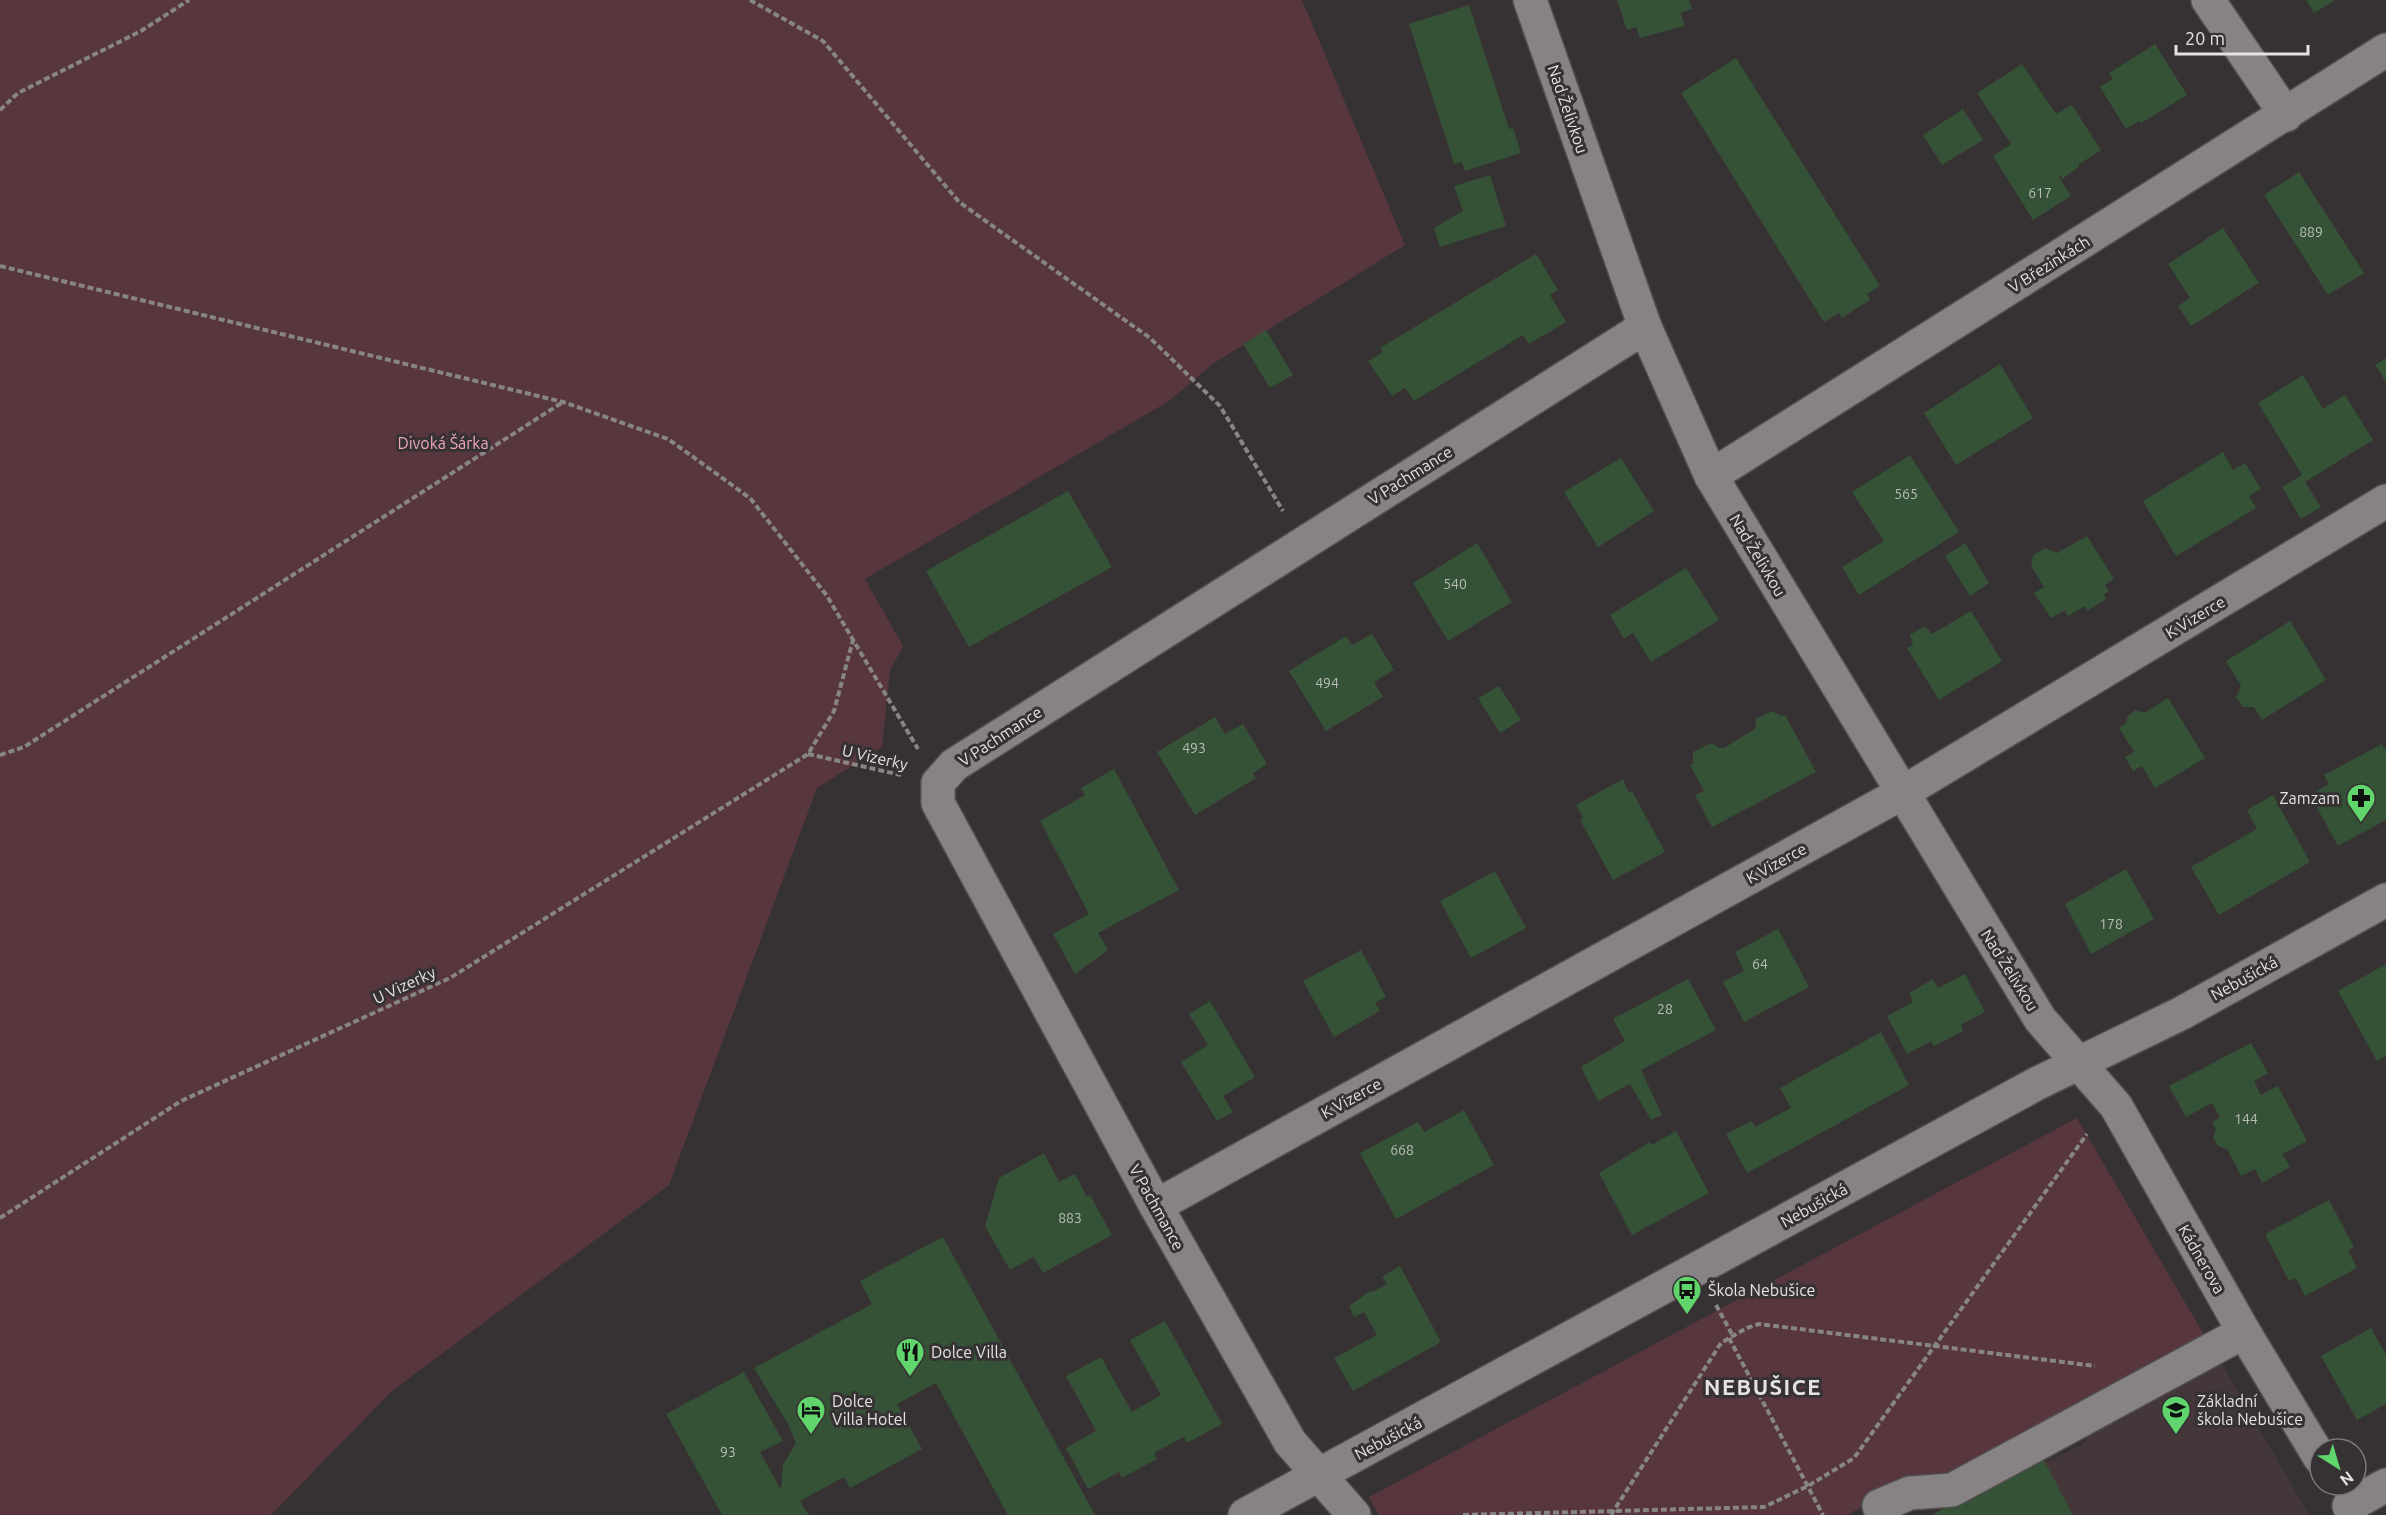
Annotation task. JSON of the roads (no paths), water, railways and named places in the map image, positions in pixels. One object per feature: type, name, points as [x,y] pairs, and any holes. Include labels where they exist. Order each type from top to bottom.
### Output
[{"type":"street","name":"Nad Želivkou","points":[[1530,0],[1645,327],[1711,476],[2040,1019],[2079,1064]]},
{"type":"street","points":[[2208,0],[2286,115]]},
{"type":"street","name":"V Březinkách","points":[[1711,476],[2386,50]]},
{"type":"street","name":"V Pachmance","points":[[1319,1475],[1290,1442],[1156,1206],[938,803],[938,783],[954,765],[1645,327]]},
{"type":"street","name":"K Vizerce","points":[[1156,1206],[1902,793],[2386,501]]},
{"type":"street","name":"Nebušická","points":[[1245,1515],[2036,1084],[2182,1012],[2386,900]]},
{"type":"street","name":"Kádnerova","points":[[2079,1064],[2115,1106],[2244,1332],[2308,1438]]},
{"type":"street","points":[[1879,1506],[1910,1493],[1952,1490],[2244,1332]]},
{"type":"street","points":[[1319,1475],[1354,1515]]},
{"type":"street","points":[[2346,1502],[2386,1485]]},
{"type":"place","name":"Zamzam","points":[[2361,824]]},
{"type":"place","name":"Škola Nebušice","points":[[1687,1316]]},
{"type":"place","name":"Dolce Villa","points":[[910,1378]]},
{"type":"place","name":"Dolce Villa Hotel","points":[[811,1436]]},
{"type":"place","name":"Základní škola Nebušice","points":[[2176,1436]]},
{"type":"district","name":"NEBUŠICE","points":[[1763,1386]]},
{"type":"park label","name":"Divoká Šárka","points":[[443,443]]}]
